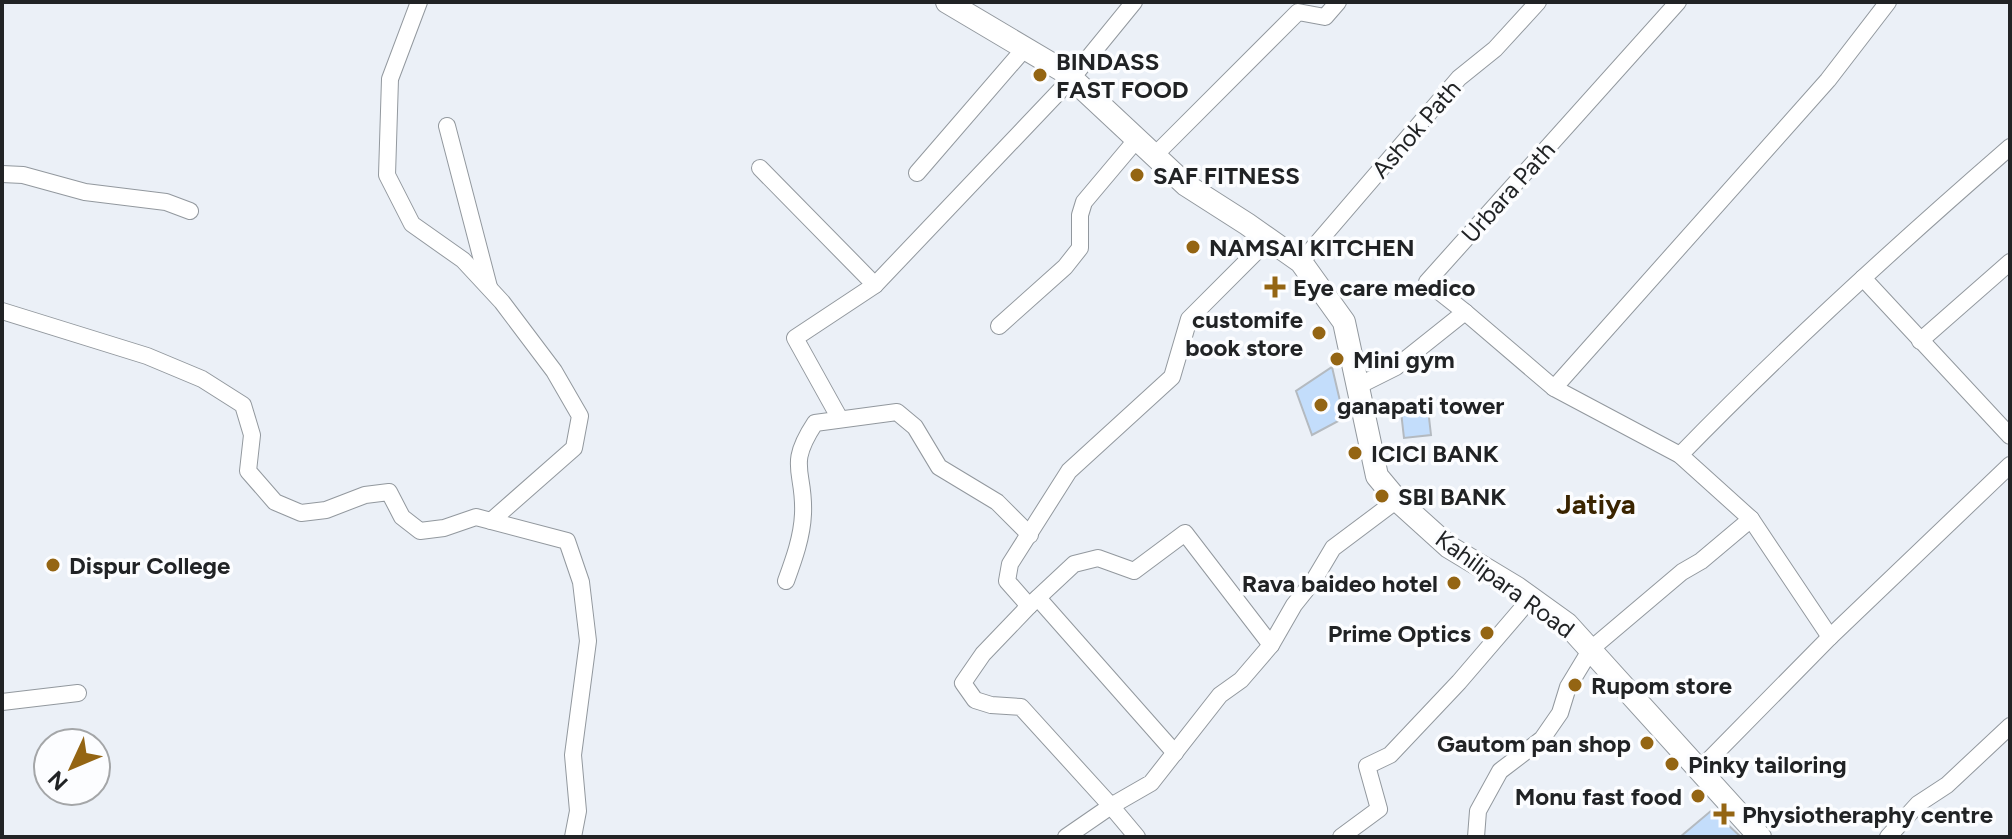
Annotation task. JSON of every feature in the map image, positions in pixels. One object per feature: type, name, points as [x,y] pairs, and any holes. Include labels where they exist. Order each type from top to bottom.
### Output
[{"type":"main road","name":"Kahilipara Road","points":[[947,2],[1072,78],[1186,185],[1301,262],[1344,322],[1377,476],[1397,500],[1449,547],[1567,624],[1701,768],[1760,837]]},
{"type":"street","points":[[419,2],[390,79],[387,175],[412,224],[463,260],[489,287],[554,371],[580,416],[574,448],[491,521]]},
{"type":"street","points":[[840,419],[795,338],[875,285],[1072,78],[1134,2]]},
{"type":"street","points":[[1155,155],[1294,7],[1325,17],[1338,2]]},
{"type":"street","name":"Ashok Path","points":[[1301,262],[1459,78],[1495,49],[1538,2]]},
{"type":"street","name":"Urbara Path","points":[[1465,312],[1427,282],[1678,2]]},
{"type":"street","points":[[1554,388],[1819,91],[1888,2]]},
{"type":"street","points":[[917,173],[1025,48]]},
{"type":"street","points":[[447,126],[489,287]]},
{"type":"street","points":[[999,326],[1065,267],[1080,248],[1080,215],[1084,202],[1137,139]]},
{"type":"street","points":[[1680,455],[1753,380],[2010,147]]},
{"type":"street","points":[[760,168],[875,285]]},
{"type":"street","points":[[2,174],[44,179],[85,192],[166,202],[190,211]]},
{"type":"street","points":[[1175,753],[1034,602],[1007,581],[1010,564],[1069,471],[1172,377],[1189,319],[1269,239]]},
{"type":"street","points":[[1920,341],[2010,262]]},
{"type":"street","points":[[1863,278],[2010,436]]},
{"type":"street","points":[[2,311],[147,356],[202,379],[243,405],[252,435],[248,471],[275,502],[301,513],[326,510],[365,495],[389,492],[402,517],[420,531],[444,528],[476,517],[567,541],[581,582],[588,641],[573,755],[578,811],[573,837]]},
{"type":"street","points":[[1356,387],[1396,367],[1465,312],[1554,388],[1680,455],[1751,519],[1830,637]]},
{"type":"street","points":[[786,581],[798,549],[803,512],[797,467],[803,442],[815,423],[897,412],[915,427],[939,467],[997,502],[1030,535]]},
{"type":"street","points":[[1701,768],[1830,637],[2010,465]]},
{"type":"street","points":[[1066,837],[1151,783],[1220,695],[1241,680],[1271,645],[1333,548],[1397,500]]},
{"type":"street","points":[[1476,837],[1478,811],[1500,771],[1542,739],[1560,713],[1568,687],[1591,649],[1751,519]]},
{"type":"street","points":[[1137,837],[1021,707],[991,705],[975,700],[963,683],[983,654],[1074,564],[1098,558],[1134,571],[1185,533],[1271,645]]},
{"type":"street","points":[[1341,837],[1379,809],[1367,766],[1390,755],[1459,682],[1531,598]]},
{"type":"street","points":[[2,702],[78,693]]},
{"type":"street","points":[[1888,837],[1926,799],[1947,785],[2010,726]]},
{"type":"building","name":"ganapati tower","points":[[1332,367],[1344,418],[1312,435],[1296,391]]},
{"type":"building","points":[[1427,400],[1431,435],[1404,438],[1400,403]]},
{"type":"building","points":[[1712,810],[1741,837],[1680,837]]},
{"type":"place","name":"BINDASS FAST FOOD","points":[[1040,75]]},
{"type":"place","name":"SAF FITNESS","points":[[1137,175]]},
{"type":"place","name":"NAMSAI KITCHEN","points":[[1193,247]]},
{"type":"place","name":"Eye care medico","points":[[1275,287]]},
{"type":"place","name":"customife book store","points":[[1319,333]]},
{"type":"place","name":"Mini gym","points":[[1337,359]]},
{"type":"place","name":"ganapati tower","points":[[1321,405]]},
{"type":"place","name":"ICICI BANK","points":[[1355,453]]},
{"type":"place","name":"SBI BANK","points":[[1382,496]]},
{"type":"place","name":"Dispur College","points":[[53,565]]},
{"type":"place","name":"Rava baideo hotel","points":[[1454,583]]},
{"type":"place","name":"Prime Optics","points":[[1487,633]]},
{"type":"place","name":"Rupom store","points":[[1575,685]]},
{"type":"place","name":"Gautom pan shop","points":[[1647,743]]},
{"type":"place","name":"Pinky tailoring","points":[[1672,764]]},
{"type":"place","name":"Monu fast food","points":[[1698,796]]},
{"type":"place","name":"Physiotheraphy centre","points":[[1724,814]]},
{"type":"district","name":"Jatiya","points":[[1596,504]]}]
